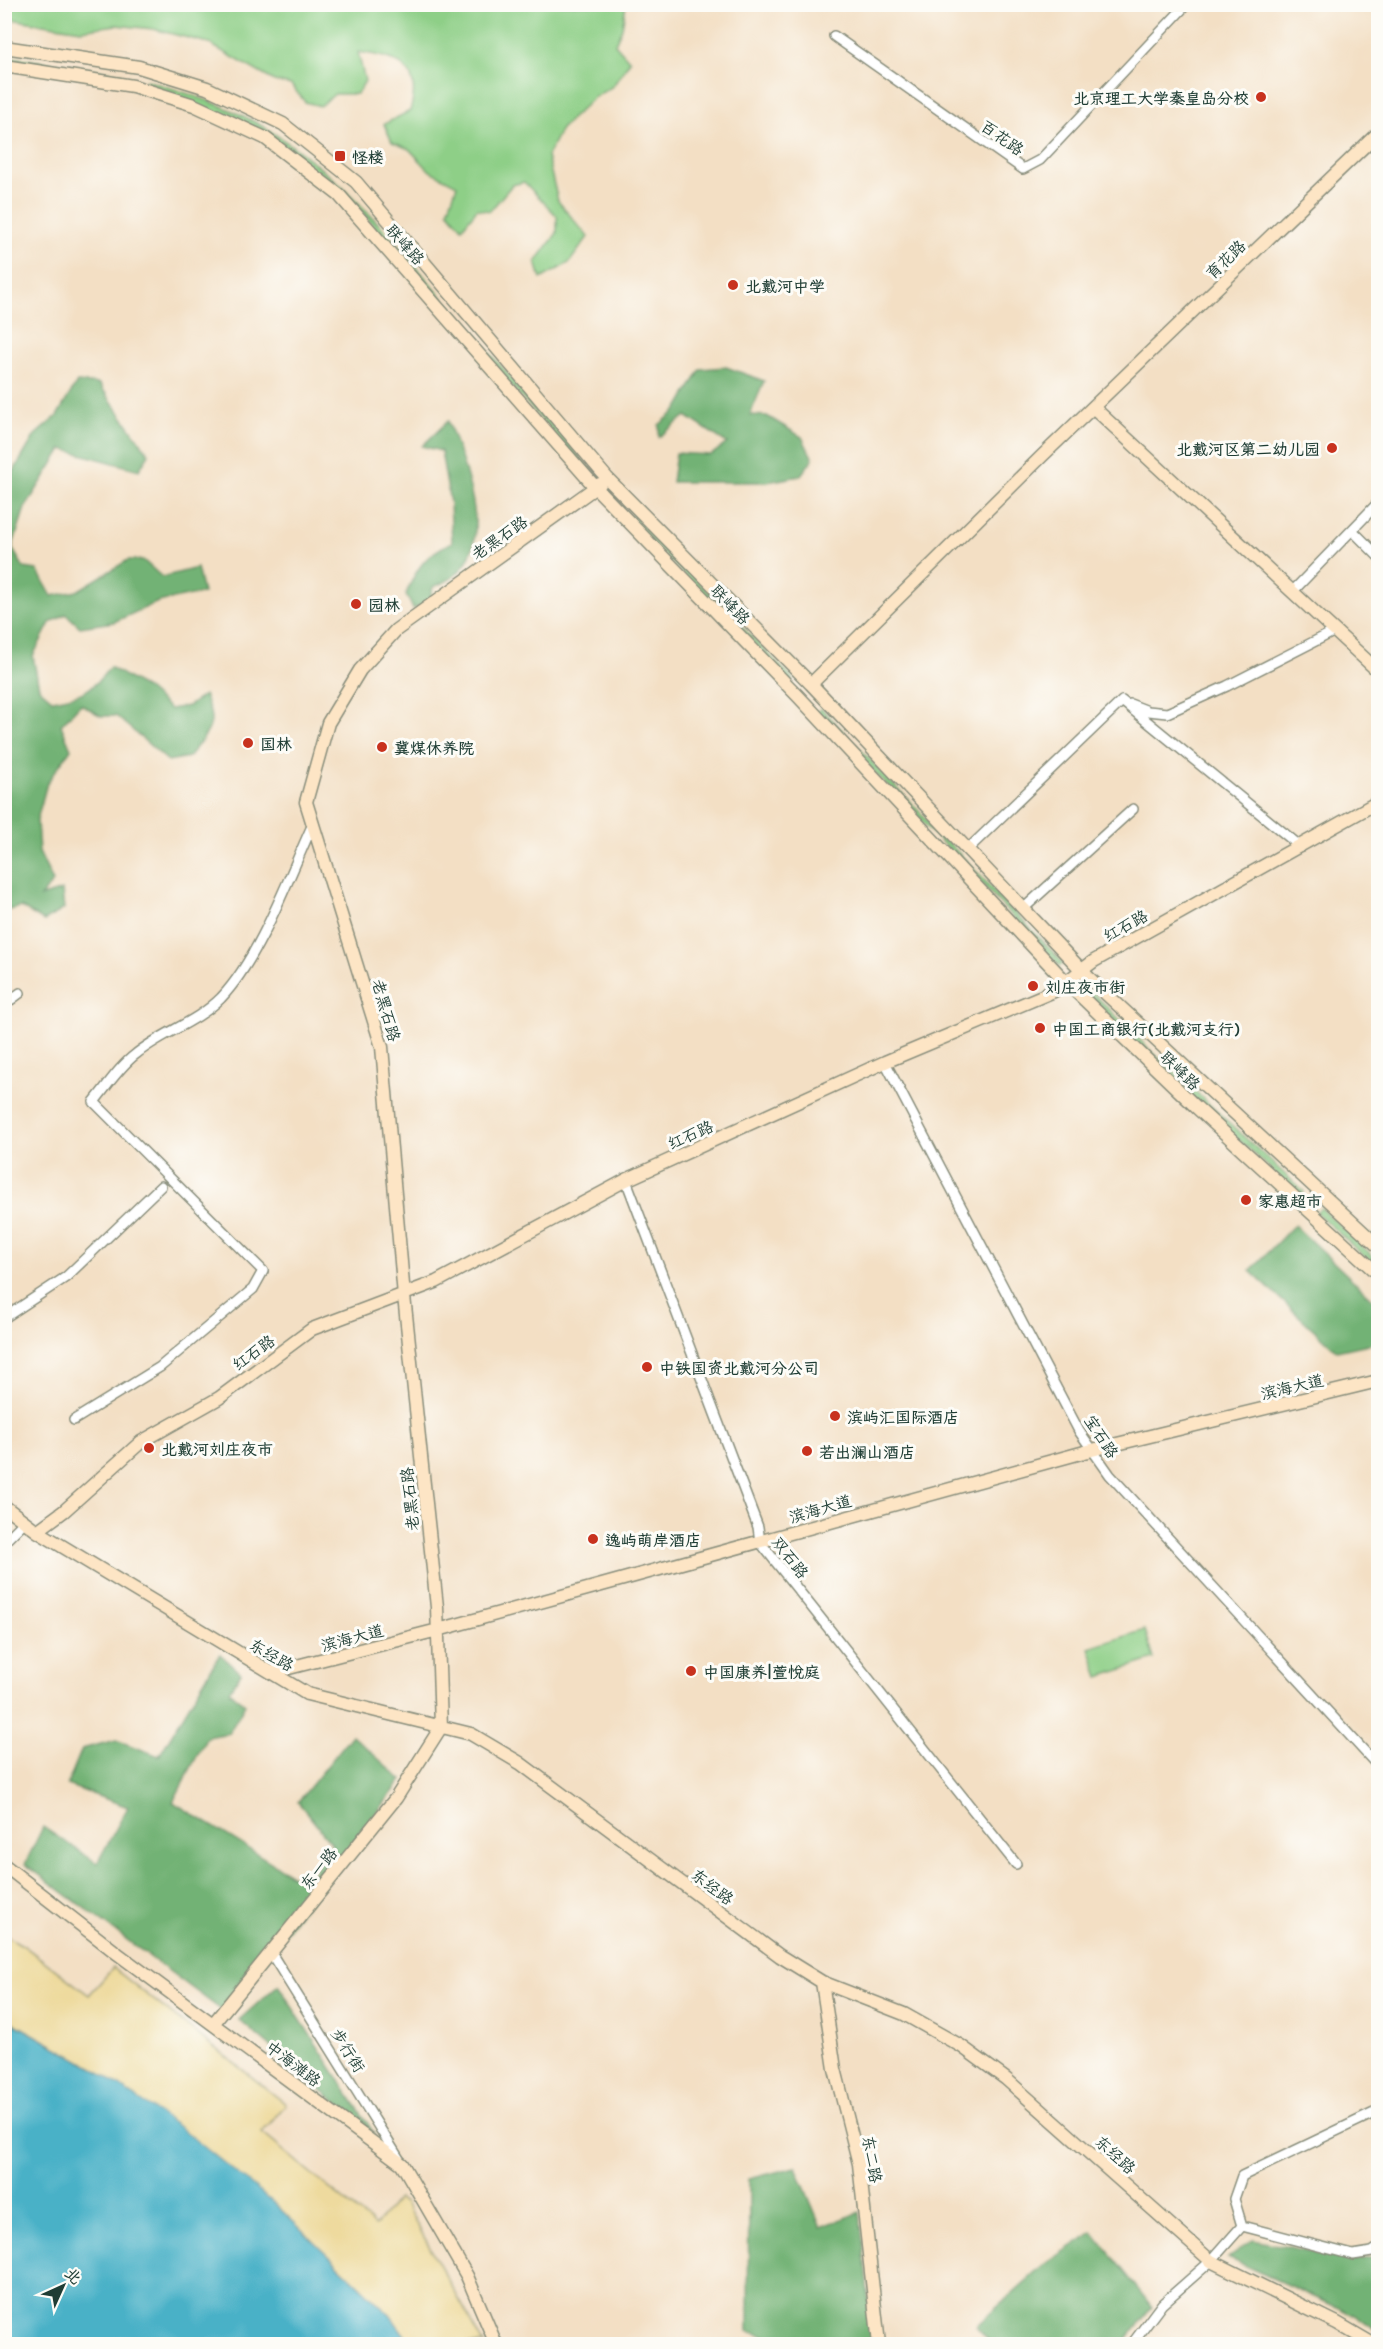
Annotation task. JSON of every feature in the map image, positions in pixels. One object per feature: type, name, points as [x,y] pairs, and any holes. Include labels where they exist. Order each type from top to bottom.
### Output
[{"type":"main road","name":"联峰路","points":[[4,47],[139,67],[207,88],[283,124],[356,182],[607,478],[811,684],[1082,970],[1378,1246]]},
{"type":"main road","name":"联峰路","points":[[4,66],[133,86],[194,105],[265,138],[339,195],[596,488],[798,696],[1066,982],[1195,1106],[1378,1274]]},
{"type":"main road","name":"育花路","points":[[811,684],[1378,134]]},
{"type":"main road","points":[[1094,408],[1378,670]]},
{"type":"main road","name":"老黑石路","points":[[441,1727],[438,1630],[404,1296],[382,1047],[306,802],[328,723],[360,670],[396,630],[607,478]]},
{"type":"main road","name":"红石路","points":[[37,1531],[64,1511],[141,1442],[219,1398],[312,1329],[356,1310],[404,1296],[436,1282],[626,1180],[885,1062],[1054,991],[1094,961],[1378,802]]},
{"type":"main road","name":"滨海大道","points":[[273,1672],[314,1664],[1092,1450],[1378,1381]]},
{"type":"main road","name":"东经路","points":[[4,1506],[37,1531],[308,1694],[471,1734],[520,1763],[780,1956],[822,1982],[904,2014],[970,2053],[1005,2079],[1211,2261],[1337,2323],[1373,2344]]},
{"type":"main road","name":"东一路","points":[[213,2024],[396,1798],[441,1727]]},
{"type":"main road","name":"中海滩路","points":[[4,1865],[402,2164],[467,2276],[496,2344]]},
{"type":"main road","name":"东二路","points":[[822,1982],[836,2069],[859,2164],[879,2344]]},
{"type":"street","name":"百花路","points":[[834,36],[1023,169],[1040,160],[1187,4]]},
{"type":"street","points":[[1292,592],[1378,503]]},
{"type":"street","points":[[1352,530],[1378,556]]},
{"type":"street","points":[[1122,701],[1148,711],[1167,713],[1227,686],[1335,631]]},
{"type":"street","points":[[798,696],[811,684]]},
{"type":"street","points":[[1122,701],[1301,847]]},
{"type":"street","points":[[968,849],[1122,701]]},
{"type":"street","points":[[1023,909],[1133,809]]},
{"type":"street","points":[[74,1420],[160,1367],[253,1289],[263,1271],[93,1102],[136,1054],[195,1020],[222,997],[243,967],[268,922],[313,824]]},
{"type":"street","points":[[4,1005],[20,993]]},
{"type":"street","name":"宝石路","points":[[885,1062],[1079,1431],[1092,1450],[1110,1475],[1378,1766]]},
{"type":"street","name":"双石路","points":[[626,1180],[758,1527],[760,1542],[1016,1864]]},
{"type":"street","points":[[4,1318],[66,1277],[161,1186]]},
{"type":"street","points":[[4,1542],[25,1521]]},
{"type":"street","name":"步行街","points":[[271,1953],[402,2164]]},
{"type":"street","points":[[1242,2226],[1234,2199],[1242,2176],[1378,2111]]},
{"type":"street","points":[[1132,2344],[1162,2304],[1211,2261],[1242,2226]]},
{"type":"street","points":[[1242,2226],[1353,2255],[1372,2252],[1378,2248]]},
{"type":"green space","points":[[5,4],[626,5],[622,28],[615,44],[630,61],[613,86],[593,98],[561,129],[547,156],[558,201],[588,237],[569,263],[541,279],[536,262],[557,233],[557,216],[524,182],[512,185],[490,211],[477,209],[462,228],[448,211],[457,185],[430,171],[409,149],[392,142],[384,124],[410,111],[413,96],[410,74],[404,66],[395,61],[358,52],[365,81],[357,94],[335,94],[320,106],[305,102],[291,85],[274,81],[208,43],[153,29],[116,25],[81,30],[5,18]]},
{"type":"green space","points":[[4,56],[121,74],[120,80],[5,61]]},
{"type":"green space","points":[[146,80],[239,114],[254,121],[298,150],[325,172],[375,220],[467,328],[463,331],[355,204],[264,133],[145,85]]},
{"type":"green space","points":[[488,351],[597,477],[594,480],[484,354]]},
{"type":"green space","points":[[726,367],[764,381],[750,415],[767,416],[802,437],[813,459],[800,476],[767,482],[672,482],[676,453],[711,455],[727,443],[686,416],[659,437],[659,425],[677,410],[701,369]]},
{"type":"green space","points":[[77,382],[99,384],[149,454],[139,470],[62,449],[25,508],[12,548],[24,568],[37,570],[52,596],[77,591],[128,560],[143,560],[162,577],[197,568],[203,593],[158,602],[114,622],[80,627],[66,614],[50,623],[33,656],[39,688],[53,700],[79,694],[98,682],[110,667],[147,689],[170,709],[188,706],[204,695],[211,722],[206,734],[189,757],[168,761],[116,716],[101,716],[81,704],[61,725],[71,749],[47,783],[37,820],[39,852],[53,882],[40,897],[62,890],[64,909],[44,921],[21,907],[5,911],[5,486],[35,435],[57,416]]},
{"type":"green space","points":[[448,421],[464,465],[470,490],[475,514],[475,537],[469,558],[455,575],[433,587],[429,602],[413,609],[406,594],[414,576],[428,557],[452,542],[450,503],[441,451],[422,446]]},
{"type":"green space","points":[[633,515],[793,679],[790,682],[629,519]]},
{"type":"green space","points":[[821,708],[1063,963],[1060,966],[817,712]]},
{"type":"green space","points":[[1092,992],[1149,1049],[1304,1192],[1300,1196],[1145,1053],[1088,995]]},
{"type":"green space","points":[[1321,1208],[1378,1261],[1378,1269],[1316,1212]]},
{"type":"green space","points":[[1294,1225],[1378,1304],[1378,1342],[1337,1351],[1250,1271]]},
{"type":"green space","points":[[1145,1630],[1154,1659],[1099,1677],[1089,1648]]},
{"type":"green space","points":[[220,1654],[241,1673],[229,1691],[245,1704],[229,1733],[207,1737],[173,1802],[306,1884],[332,1844],[298,1802],[352,1735],[402,1780],[224,2012],[25,1864],[43,1827],[97,1863],[128,1807],[67,1785],[82,1749],[116,1740],[159,1756]]},
{"type":"green space","points":[[278,1985],[375,2135],[239,2020]]},
{"type":"green space","points":[[796,2167],[821,2227],[860,2212],[873,2344],[796,2344],[748,2331],[749,2179]]},
{"type":"green space","points":[[1093,2232],[1152,2307],[1123,2344],[992,2344],[976,2326],[1044,2265]]},
{"type":"green space","points":[[1253,2240],[1355,2260],[1378,2257],[1378,2332],[1354,2315],[1228,2258]]},
{"type":"sand","points":[[5,1935],[24,1946],[89,1995],[113,1968],[286,2104],[262,2133],[375,2226],[398,2199],[405,2203],[484,2344],[411,2344],[390,2315],[275,2204],[95,2069],[5,2018]]},
{"type":"water","points":[[4,2018],[95,2069],[183,2130],[275,2204],[390,2315],[411,2344],[5,2344]]},
{"type":"place","name":"北京理工大学秦皇岛分校","points":[[1261,97]]},
{"type":"place","name":"怪楼","points":[[340,156]]},
{"type":"place","name":"北戴河中学","points":[[733,285]]},
{"type":"place","name":"北戴河区第二幼儿园","points":[[1332,448]]},
{"type":"place","name":"园林","points":[[356,604]]},
{"type":"place","name":"国林","points":[[248,743]]},
{"type":"place","name":"冀煤休养院","points":[[382,747]]},
{"type":"place","name":"刘庄夜市街","points":[[1033,986]]},
{"type":"place","name":"中国工商银行(北戴河支行)","points":[[1040,1028]]},
{"type":"place","name":"家惠超市","points":[[1246,1200]]},
{"type":"place","name":"中铁国资北戴河分公司","points":[[647,1367]]},
{"type":"place","name":"滨屿汇国际酒店","points":[[835,1416]]},
{"type":"place","name":"北戴河刘庄夜市","points":[[149,1448]]},
{"type":"place","name":"若出澜山酒店","points":[[807,1451]]},
{"type":"place","name":"逸屿萌岸酒店","points":[[593,1539]]},
{"type":"place","name":"中国康养|萱悦庭","points":[[691,1671]]}]
